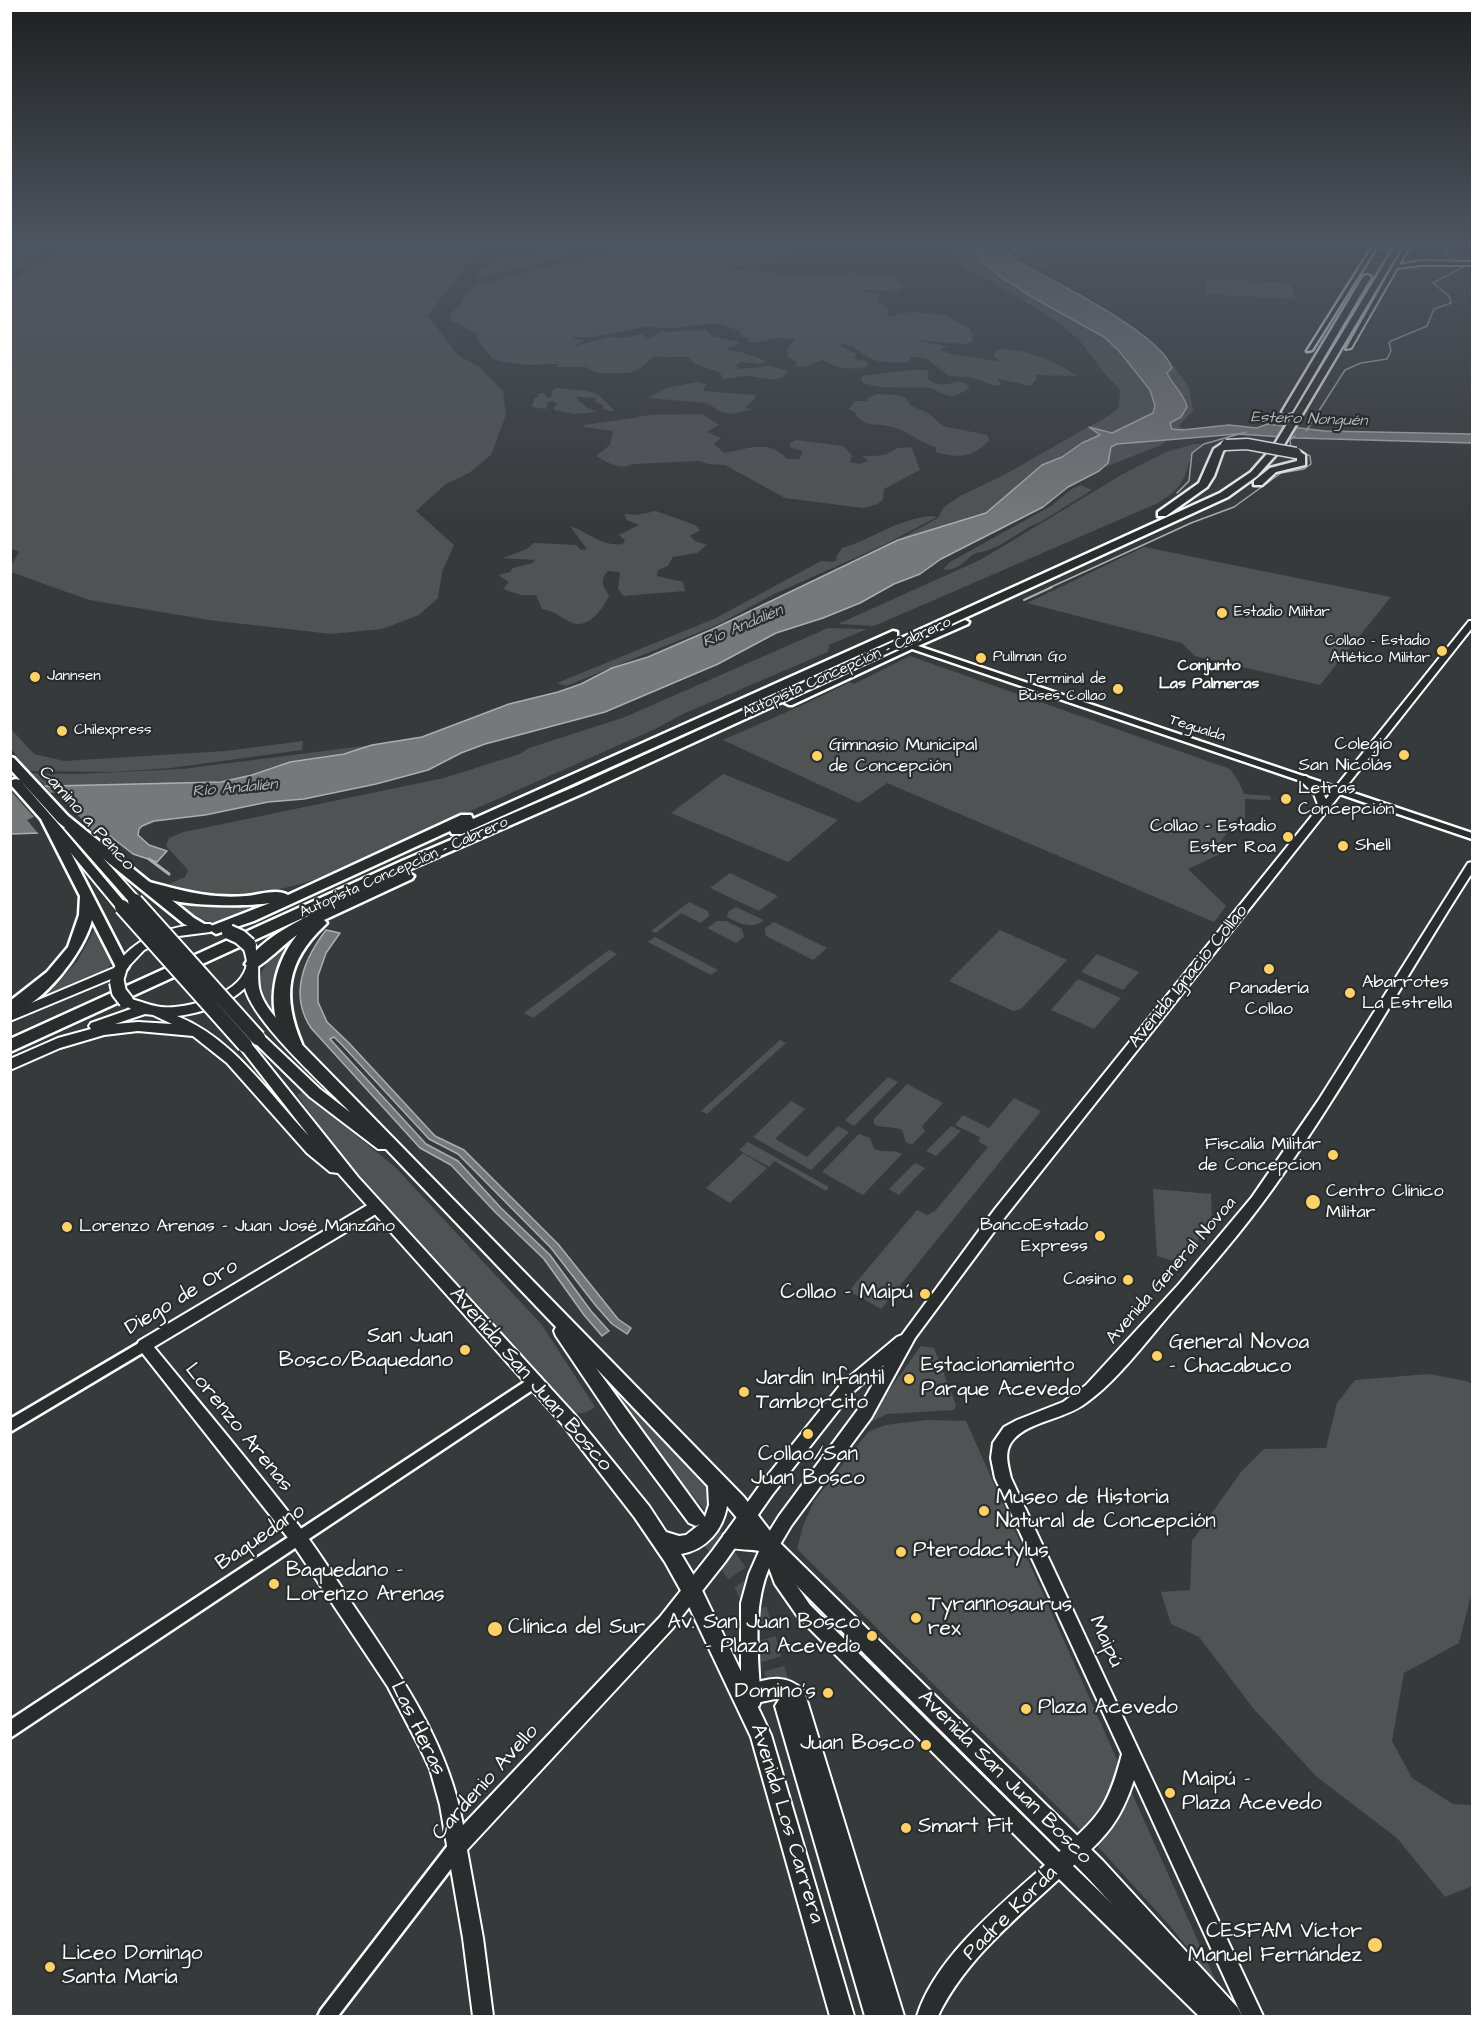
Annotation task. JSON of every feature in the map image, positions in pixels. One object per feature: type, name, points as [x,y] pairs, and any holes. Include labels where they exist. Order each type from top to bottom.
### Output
[{"type":"highway","name":"Autopista Concepción - Cabrero","points":[[182,964],[407,864],[575,784],[1206,494],[1233,479],[1254,462],[1331,338]]},
{"type":"highway","name":"Autopista Concepción - Cabrero","points":[[575,784],[673,746],[1206,506],[1240,485],[1265,463],[1281,442],[1344,338]]},
{"type":"highway","points":[[1307,399],[1333,375],[1348,348]]},
{"type":"highway","points":[[1304,382],[1309,350]]},
{"type":"highway","points":[[1154,529],[1218,508],[1251,488],[1273,470],[1300,464],[1303,459],[1296,453],[1247,444],[1226,445],[1218,450],[1209,476],[1203,485],[1162,514]]},
{"type":"highway","points":[[965,622],[1052,580],[1084,560]]},
{"type":"highway","points":[[673,746],[705,737],[789,703]]},
{"type":"highway","name":"Camino a Penco","points":[[10,761],[63,819],[89,859],[86,894],[119,973]]},
{"type":"highway","name":"Camino a Penco","points":[[10,776],[47,818],[89,859],[149,886],[189,921],[217,930]]},
{"type":"highway","points":[[217,930],[249,918],[467,817],[575,784]]},
{"type":"highway","points":[[252,967],[265,950],[282,937],[497,834],[575,784]]},
{"type":"highway","points":[[149,886],[192,899],[229,902],[261,900],[306,891]]},
{"type":"highway","points":[[10,1009],[45,983],[74,949],[85,921],[86,894]]},
{"type":"highway","points":[[294,1044],[285,1025],[281,1006],[280,988],[283,972],[292,953],[306,934],[347,904]]},
{"type":"highway","points":[[10,1035],[182,964]]},
{"type":"highway","points":[[10,1046],[182,964]]},
{"type":"main road","points":[[1348,348],[1354,338]]},
{"type":"main road","name":"Avenida Ignacio Collao","points":[[761,1735],[752,1694],[750,1603],[758,1574],[770,1546],[785,1521],[865,1413],[910,1334],[1000,1213],[1473,624]]},
{"type":"main road","points":[[1303,778],[1318,793],[1325,808]]},
{"type":"main road","name":"Camino a Penco","points":[[89,859],[252,1042]]},
{"type":"main road","name":"Avenida General Novoa","points":[[1022,1422],[1060,1411],[1083,1397],[1154,1321],[1236,1226],[1280,1169],[1473,865]]},
{"type":"main road","points":[[10,1017],[119,973],[136,951],[156,939],[180,931],[217,930],[240,937],[249,945],[253,954],[252,967],[237,989],[212,1004],[181,1012],[158,1013],[143,1010],[126,1001],[119,992],[119,973]]},
{"type":"main road","name":"Avenida San Juan Bosco","points":[[252,967],[250,986],[258,1005],[717,1483],[770,1546],[827,1600],[1214,2016]]},
{"type":"main road","points":[[10,1065],[100,1024],[143,1010]]},
{"type":"main road","name":"Avenida San Juan Bosco","points":[[158,1013],[181,1022],[207,1037],[312,1148],[353,1181]]},
{"type":"main road","points":[[54,1045],[92,1033],[128,1027],[162,1027],[207,1037]]},
{"type":"main road","name":"Avenida San Juan Bosco","points":[[252,1042],[315,1093],[414,1167]]},
{"type":"main road","name":"Avenida San Juan Bosco","points":[[252,1042],[353,1181],[582,1436],[661,1538],[692,1591]]},
{"type":"main road","name":"Diego de Oro","points":[[144,1345],[376,1207]]},
{"type":"main road","points":[[551,1311],[596,1384],[647,1455],[696,1516]]},
{"type":"main road","name":"Avenida Ignacio Collao","points":[[747,1518],[766,1490],[847,1388],[910,1334]]},
{"type":"main road","name":"Lorenzo Arenas","points":[[144,1345],[298,1538]]},
{"type":"main road","name":"Maipú","points":[[1022,1422],[1002,1443],[998,1460],[1000,1470],[1253,2016]]},
{"type":"main road","points":[[661,1538],[669,1545],[687,1545],[705,1533],[717,1511],[719,1499],[717,1483]]},
{"type":"main road","points":[[692,1591],[747,1518]]},
{"type":"main road","name":"Las Heras","points":[[298,1538],[394,1681],[439,1768],[450,1805],[458,1846],[483,2016]]},
{"type":"main road","points":[[731,1540],[750,1539],[770,1546]]},
{"type":"main road","name":"Cardenio Avello","points":[[458,1846],[666,1623],[692,1591]]},
{"type":"main road","name":"Avenida Los Carrera","points":[[692,1591],[761,1735],[842,2016]]},
{"type":"main road","points":[[752,1694],[783,1687],[790,1690],[797,1698],[892,2016]]},
{"type":"main road","name":"Avenida Los Carrera","points":[[785,1706],[877,2016]]},
{"type":"main road","name":"Padre Korda","points":[[927,2016],[947,1980],[1015,1907],[1105,1821],[1113,1809],[1131,1754]]},
{"type":"main road","name":"Avenida San Juan Bosco","points":[[1068,1858],[1130,1906],[1230,2016]]},
{"type":"street","points":[[1309,350],[1317,338]]},
{"type":"street","points":[[789,703],[965,622]]},
{"type":"street","name":"Tegualda","points":[[913,647],[1473,836]]},
{"type":"street","name":"Diego de Oro","points":[[10,1426],[144,1345]]},
{"type":"street","name":"Baquedano","points":[[10,1730],[535,1381]]},
{"type":"street","name":"Cardenio Avello","points":[[327,2016],[458,1846]]},
{"type":"shaded area","points":[[11,338],[445,338],[458,355],[478,366],[503,391],[506,414],[491,455],[469,473],[446,484],[416,511],[454,545],[442,572],[438,598],[419,615],[382,629],[331,634],[209,620],[89,600],[11,572],[11,566],[19,552],[10,548]]},
{"type":"shaded area","points":[[478,338],[572,338],[584,340],[571,347],[606,338],[645,338],[646,340],[651,338],[718,338],[738,342],[739,344],[728,350],[766,361],[762,364],[741,362],[736,365],[740,369],[770,366],[787,371],[784,376],[775,379],[747,376],[724,379],[719,372],[695,364],[688,357],[655,356],[630,373],[598,373],[586,367],[556,367],[558,364],[527,365],[499,361],[492,358]]},
{"type":"shaded area","points":[[748,338],[973,338],[972,342],[965,344],[914,340],[945,346],[947,348],[941,348],[941,350],[946,353],[996,361],[1000,360],[993,356],[998,350],[1007,349],[1028,353],[1050,361],[1077,376],[1035,375],[1037,379],[1030,386],[999,379],[998,381],[1002,384],[995,386],[971,377],[949,376],[926,358],[911,357],[909,362],[878,361],[843,344],[840,345],[856,354],[854,359],[868,362],[867,367],[844,368],[823,360],[799,367],[795,366],[797,362],[788,357],[787,349],[795,340],[777,338],[750,342]]},
{"type":"shaded area","points":[[1076,338],[1105,338],[1119,351],[1150,390],[1155,406],[1153,413],[1112,433],[1089,427],[1119,407],[1120,390]]},
{"type":"shaded area","points":[[1336,338],[1340,338],[1294,413],[1310,380]]},
{"type":"shaded area","points":[[1171,363],[1189,387],[1193,411],[1179,426],[1186,430],[1172,429],[1169,426],[1181,417],[1176,386],[1167,373],[1172,368]]},
{"type":"shaded area","points":[[927,370],[929,372],[927,378],[934,383],[960,381],[970,386],[959,394],[950,396],[931,388],[887,387],[862,382],[862,376]]},
{"type":"shaded area","points":[[697,382],[706,384],[703,391],[755,395],[755,399],[745,408],[754,409],[731,414],[721,412],[707,403],[648,398],[666,388]]},
{"type":"shaded area","points":[[556,388],[587,391],[599,395],[614,410],[612,412],[604,409],[603,405],[595,402],[596,398],[575,397],[586,407],[597,412],[574,414],[555,410],[553,408],[557,404],[553,401],[546,403],[548,405],[546,409],[532,407],[539,393],[544,393],[548,398],[552,396],[551,392]]},
{"type":"shaded area","points":[[877,394],[899,395],[911,406],[928,413],[943,426],[987,435],[989,440],[978,450],[965,455],[943,454],[936,452],[936,447],[898,429],[867,423],[849,409],[855,401],[867,401],[869,397]]},
{"type":"shaded area","points":[[702,414],[719,425],[707,432],[721,438],[714,444],[724,453],[765,447],[780,453],[787,459],[799,459],[803,451],[789,447],[791,442],[796,440],[843,446],[852,455],[850,462],[860,464],[868,461],[862,456],[883,455],[897,449],[912,448],[920,470],[884,489],[883,499],[878,504],[863,508],[785,498],[725,465],[699,461],[632,464],[623,467],[614,465],[596,456],[610,445],[613,431],[583,425],[647,415]]},
{"type":"shaded area","points":[[1088,427],[1100,435],[1062,457],[1042,465],[986,513],[898,540],[938,518],[944,507],[960,496],[1006,474]]},
{"type":"shaded area","points":[[1168,440],[1159,446],[1105,467],[1112,447],[1117,444]]},
{"type":"shaded area","points":[[1194,444],[1203,444],[1194,452],[1180,485],[1172,494],[1158,503],[874,626],[838,624],[980,560],[1123,474],[1166,452]]},
{"type":"shaded area","points":[[1081,485],[1092,490],[1003,544],[973,555],[955,568],[943,569],[950,562],[1051,506],[1072,489]]},
{"type":"shaded area","points":[[656,511],[695,525],[700,530],[690,536],[695,541],[707,545],[697,553],[673,557],[668,566],[658,570],[657,576],[683,582],[685,591],[623,596],[618,589],[620,572],[608,571],[603,580],[609,596],[595,616],[579,624],[542,609],[536,595],[521,595],[503,589],[509,582],[498,575],[533,563],[535,560],[503,558],[527,549],[534,543],[576,545],[581,550],[587,549],[570,526],[602,541],[623,544],[625,540],[619,535],[639,525],[627,520],[624,514],[637,515]]},
{"type":"shaded area","points":[[937,517],[882,546],[774,594],[717,625],[566,686],[557,683],[716,618],[821,561],[837,560],[836,557],[842,548],[907,521]]},
{"type":"shaded area","name":"Estadio Militar","points":[[1144,547],[1391,597],[1320,685],[1195,656],[1182,643],[1027,603]]},
{"type":"shaded area","points":[[828,628],[867,629],[829,645],[828,652],[683,714],[655,729],[322,877],[284,888],[246,894],[207,893],[169,884],[185,877],[188,870],[166,846],[169,838],[184,832],[444,778],[520,754],[529,748],[625,717]]},
{"type":"shaded area","points":[[910,656],[1230,769],[1244,794],[1270,796],[1271,800],[1245,799],[1245,819],[1238,817],[1214,851],[1220,854],[1188,869],[1226,906],[1214,922],[887,783],[859,803],[723,740],[850,682],[854,684]]},
{"type":"shaded area","points":[[11,729],[34,754],[64,761],[226,751],[303,741],[302,750],[171,768],[114,772],[27,771],[11,748]]},
{"type":"shaded area","points":[[372,745],[342,753],[289,762],[221,782],[11,787],[11,773],[78,774],[182,769]]},
{"type":"shaded area","points":[[723,774],[838,820],[788,862],[671,813]]},
{"type":"shaded area","points":[[730,873],[778,896],[759,911],[710,888]]},
{"type":"shaded area","points":[[178,901],[228,907],[267,903],[267,906],[222,923],[198,917]]},
{"type":"shaded area","points":[[689,902],[708,911],[709,916],[701,923],[681,913],[656,933],[651,931]]},
{"type":"shaded area","points":[[736,907],[764,920],[750,925],[741,924],[727,917],[728,912]]},
{"type":"shaded area","points":[[717,921],[726,921],[742,929],[744,937],[736,943],[707,928]]},
{"type":"shaded area","points":[[774,922],[827,948],[813,960],[766,936],[765,928]]},
{"type":"shaded area","points":[[95,928],[112,961],[107,971],[21,1009],[62,978],[78,960]]},
{"type":"shaded area","points":[[301,930],[280,968],[274,988],[275,1009],[273,1012],[264,1000],[260,988],[261,977],[272,956]]},
{"type":"shaded area","points":[[1000,930],[1067,960],[1021,1009],[1013,1011],[949,981]]},
{"type":"shaded area","points":[[655,937],[718,970],[711,975],[648,942]]},
{"type":"shaded area","points":[[609,950],[617,954],[533,1018],[524,1013]]},
{"type":"shaded area","points":[[1097,954],[1139,972],[1123,990],[1081,972]]},
{"type":"shaded area","points":[[1078,979],[1121,998],[1094,1029],[1051,1010]]},
{"type":"shaded area","points":[[780,1040],[786,1043],[707,1114],[701,1111]]},
{"type":"shaded area","points":[[888,1077],[898,1082],[854,1126],[845,1120]]},
{"type":"shaded area","points":[[907,1084],[943,1103],[922,1126],[925,1131],[912,1145],[906,1142],[902,1130],[874,1124],[874,1119]]},
{"type":"shaded area","points":[[303,1092],[395,1167],[542,1325],[595,1407],[582,1413],[567,1411],[363,1187],[297,1095]]},
{"type":"shaded area","points":[[1014,1098],[1041,1111],[881,1309],[849,1291],[917,1210],[927,1215],[935,1211],[988,1147],[979,1142],[980,1137],[955,1125],[963,1115],[989,1128]]},
{"type":"shaded area","points":[[791,1101],[805,1109],[775,1139],[807,1157],[838,1126],[849,1132],[811,1170],[753,1137]]},
{"type":"shaded area","points":[[951,1126],[961,1131],[936,1156],[926,1151]]},
{"type":"shaded area","points":[[859,1134],[870,1138],[874,1149],[902,1154],[863,1195],[822,1172]]},
{"type":"shaded area","points":[[748,1142],[829,1187],[826,1191],[774,1161],[769,1167],[739,1150]]},
{"type":"shaded area","points":[[743,1153],[767,1168],[730,1203],[706,1188]]},
{"type":"shaded area","points":[[915,1163],[925,1168],[899,1195],[889,1189]]},
{"type":"shaded area","points":[[1153,1189],[1211,1194],[1212,1223],[1179,1263],[1157,1256]]},
{"type":"shaded area","points":[[921,1346],[934,1348],[956,1405],[954,1410],[887,1414],[873,1421],[869,1418]]},
{"type":"shaded area","points":[[1429,1374],[1472,1384],[1472,1591],[1459,1643],[1404,1673],[1392,1741],[1412,1778],[1453,1804],[1472,1805],[1472,1886],[1445,1897],[1397,1838],[1317,1777],[1253,1708],[1199,1637],[1171,1624],[1161,1592],[1190,1590],[1192,1541],[1241,1472],[1264,1449],[1326,1448],[1337,1403],[1355,1380]]},
{"type":"shaded area","points":[[610,1386],[707,1483],[709,1500],[705,1510],[654,1451]]},
{"type":"shaded area","name":"Plaza Acevedo","points":[[926,1420],[966,1421],[1218,1986],[1170,1926],[1101,1850],[797,1549],[803,1526],[814,1501],[868,1432],[885,1425]]},
{"type":"water","name":"Río Andalién","points":[[1105,338],[1146,338],[1163,354],[1172,368],[1167,373],[1187,407],[1181,417],[1170,423],[1172,429],[1229,425],[1257,428],[1267,424],[1325,431],[1472,434],[1472,443],[1238,434],[1117,444],[1111,447],[1108,463],[1099,471],[1068,487],[1043,507],[941,559],[920,574],[894,584],[860,603],[776,633],[718,664],[605,712],[485,744],[428,770],[376,784],[304,799],[268,802],[205,815],[154,821],[142,826],[138,835],[149,845],[167,851],[157,862],[133,854],[106,833],[99,831],[11,834],[11,787],[221,782],[252,775],[290,762],[344,754],[372,745],[422,737],[509,704],[581,684],[612,668],[648,657],[715,628],[898,540],[986,513],[1042,465],[1062,457],[1082,443],[1100,435],[1089,427],[1112,433],[1153,413],[1155,406],[1150,390],[1119,351]]},
{"type":"water","points":[[326,930],[340,933],[326,953],[318,976],[318,1002],[327,1022],[435,1136],[464,1150],[558,1244],[618,1319],[631,1328],[627,1334],[612,1324],[551,1248],[458,1154],[429,1139],[343,1046],[334,1037],[330,1039],[426,1144],[458,1161],[501,1208],[550,1255],[591,1311],[609,1331],[602,1336],[544,1259],[451,1165],[420,1148],[311,1028],[304,1016],[300,990],[311,953]]},
{"type":"pier","points":[[42,783],[51,793],[57,792],[95,834],[41,837],[27,820],[34,817],[10,790],[10,784]]},
{"type":"waterway","name":"Estero Nonguén","points":[[1306,431],[1345,370],[1361,363],[1387,359],[1391,351],[1389,343],[1399,338]]},
{"type":"waterway","name":"Estero Nonguén","points":[[1177,493],[1189,481],[1192,453],[1204,444],[1246,432]]},
{"type":"waterway","name":"Estero Nonguén","points":[[1291,448],[1290,440],[1295,436]]},
{"type":"waterway","points":[[1049,588],[1191,523],[1234,507],[1281,473],[1304,469],[1311,464],[1310,456],[1297,450]]},
{"type":"waterway","points":[[1024,600],[1052,587]]},
{"type":"waterway","points":[[149,859],[169,874]]},
{"type":"tunnel","points":[[702,1524],[708,1532]]},
{"type":"tunnel","points":[[707,1531],[744,1583],[756,1608],[782,1695]]},
{"type":"place","name":"Estadio Militar","points":[[1222,613]]},
{"type":"place","name":"Collao - Estadio Atlético Militar","points":[[1442,651]]},
{"type":"place","name":"Pullman Go","points":[[981,658]]},
{"type":"place","name":"Jannsen","points":[[35,677]]},
{"type":"place","name":"Terminal de Buses Collao","points":[[1118,689]]},
{"type":"place","name":"Chilexpress","points":[[62,731]]},
{"type":"place","name":"Colegio San Nicolás","points":[[1404,755]]},
{"type":"place","name":"Gimnasio Municipal de Concepción","points":[[817,756]]},
{"type":"place","name":"Letras Concepción","points":[[1286,799]]},
{"type":"place","name":"Collao - Estadio Ester Roa","points":[[1288,837]]},
{"type":"place","name":"Shell","points":[[1343,846]]},
{"type":"place","name":"Panadería Collao","points":[[1269,969]]},
{"type":"place","name":"Abarrotes La Estrella","points":[[1350,993]]},
{"type":"place","name":"Fiscalía Militar de Concepcion","points":[[1333,1155]]},
{"type":"place","name":"Centro Clínico Militar","points":[[1313,1202]]},
{"type":"place","name":"Lorenzo Arenas - Juan José Manzano","points":[[67,1227]]},
{"type":"place","name":"BancoEstado Express","points":[[1100,1236]]},
{"type":"place","name":"Casino","points":[[1128,1280]]},
{"type":"place","name":"Collao - Maipú","points":[[925,1294]]},
{"type":"place","name":"San Juan Bosco/Baquedano","points":[[465,1350]]},
{"type":"place","name":"General Novoa - Chacabuco","points":[[1157,1356]]},
{"type":"place","name":"Estacionamiento Parque Acevedo","points":[[909,1379]]},
{"type":"place","name":"Jardín Infantil Tamborcito","points":[[744,1392]]},
{"type":"place","name":"Collao/San Juan Bosco","points":[[808,1434]]},
{"type":"place","name":"Museo de Historia Natural de Concepción","points":[[984,1511]]},
{"type":"place","name":"Pterodactylus","points":[[901,1552]]},
{"type":"place","name":"Baquedano - Lorenzo Arenas","points":[[274,1584]]},
{"type":"place","name":"Tyrannosaurus rex","points":[[916,1618]]},
{"type":"place","name":"Clínica del Sur","points":[[495,1629]]},
{"type":"place","name":"Av. San Juan Bosco - Plaza Acevedo","points":[[872,1636]]},
{"type":"place","name":"Domino's","points":[[828,1693]]},
{"type":"place","name":"Plaza Acevedo","points":[[1026,1709]]},
{"type":"place","name":"Juan Bosco","points":[[926,1745]]},
{"type":"place","name":"Maipú - Plaza Acevedo","points":[[1170,1793]]},
{"type":"place","name":"Smart Fit","points":[[906,1828]]},
{"type":"place","name":"CESFAM Víctor Manuel Fernández","points":[[1375,1945]]},
{"type":"place","name":"Liceo Domingo Santa María","points":[[50,1967]]},
{"type":"district","name":"Conjunto Las Palmeras","points":[[1209,676]]}]
